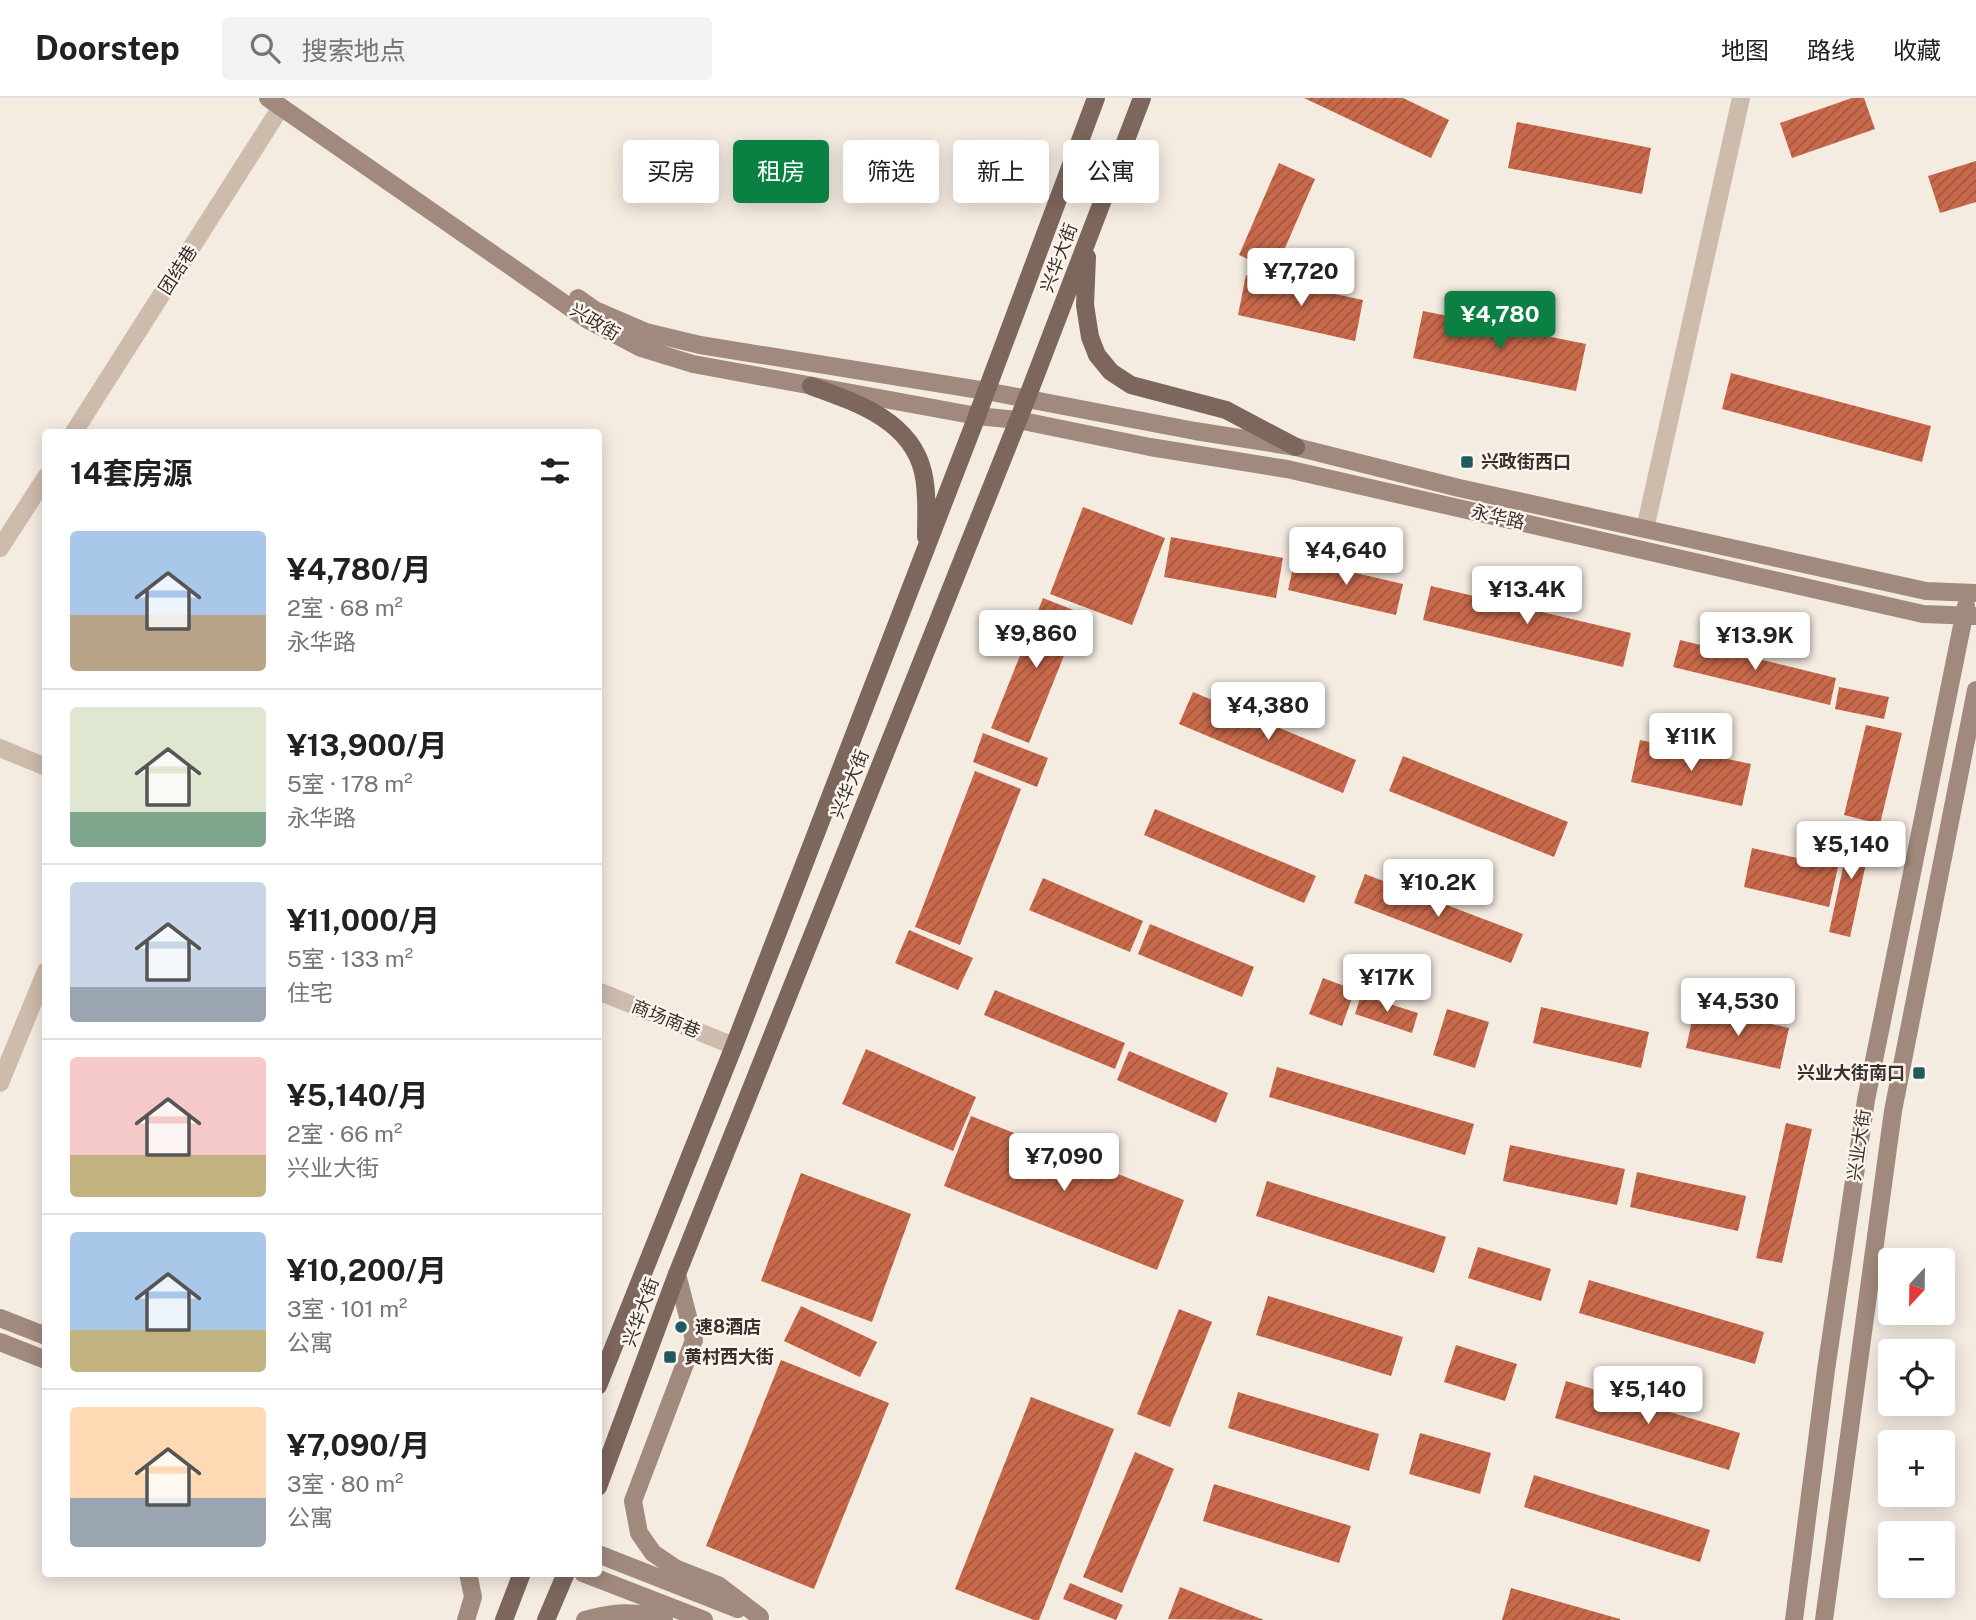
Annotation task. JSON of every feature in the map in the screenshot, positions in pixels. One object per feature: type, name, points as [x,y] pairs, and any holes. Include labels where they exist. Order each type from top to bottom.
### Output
[{"type":"main road","name":"兴华大街","points":[[602,1377],[734,1046],[977,416],[1096,98]]},
{"type":"main road","name":"兴华大街","points":[[602,1476],[677,1274],[1027,398],[1142,98]]},
{"type":"main road","name":"兴政街","points":[[279,101],[595,310],[646,332],[700,345],[1027,398]]},
{"type":"main road","name":"兴政街","points":[[279,101],[588,320],[641,348],[693,364],[977,416]]},
{"type":"main road","points":[[1097,217],[1087,258],[1085,305],[1090,337],[1097,355],[1111,372],[1131,385],[1226,410],[1296,447]]},
{"type":"main road","points":[[811,386],[861,404],[893,424],[913,448],[923,470],[926,548]]},
{"type":"main road","name":"永华路","points":[[1027,398],[1195,431],[1296,447],[1459,488],[1926,591],[1972,593]]},
{"type":"main road","name":"永华路","points":[[977,416],[1018,420],[1150,447],[1287,469],[1923,614],[1970,616]]},
{"type":"main road","name":"兴业大街","points":[[1794,1620],[1826,1370],[1866,1100],[1970,616],[1972,593]]},
{"type":"main road","name":"兴业大街","points":[[1824,1620],[1893,1111],[1976,690]]},
{"type":"main road","points":[[677,1274],[694,1340],[633,1501],[639,1533],[653,1553],[675,1568],[718,1585],[764,1618]]},
{"type":"main road","points":[[0,1318],[42,1334]]},
{"type":"main road","points":[[602,1357],[618,1340]]},
{"type":"main road","points":[[0,1342],[42,1358]]},
{"type":"main road","points":[[602,1556],[764,1618]]},
{"type":"main road","points":[[466,1620],[473,1597],[469,1577]]},
{"type":"main road","points":[[505,1620],[521,1577]]},
{"type":"main road","points":[[546,1620],[564,1577]]},
{"type":"main road","points":[[593,1577],[704,1620]]},
{"type":"main road","points":[[584,1620],[621,1612],[651,1615],[664,1620]]},
{"type":"street","points":[[1645,529],[1741,98]]},
{"type":"street","name":"团结巷","points":[[76,429],[279,101]]},
{"type":"street","points":[[0,548],[42,483]]},
{"type":"street","points":[[0,748],[42,765]]},
{"type":"street","points":[[0,1083],[42,981]]},
{"type":"street","name":"商场南巷","points":[[602,993],[734,1046]]},
{"type":"building","points":[[1304,98],[1403,98],[1449,120],[1431,158]]},
{"type":"building","points":[[1852,98],[1864,98],[1875,129],[1792,158],[1780,123]]},
{"type":"building","points":[[1517,122],[1651,148],[1642,194],[1508,168]]},
{"type":"building","points":[[1976,161],[1976,202],[1940,213],[1928,176]]},
{"type":"building","points":[[1279,163],[1315,179],[1275,271],[1239,255]]},
{"type":"building","points":[[1246,275],[1363,300],[1355,341],[1238,315]]},
{"type":"building","points":[[1423,311],[1586,344],[1576,391],[1413,358]]},
{"type":"building","points":[[1731,373],[1931,426],[1922,462],[1722,409]]},
{"type":"building","points":[[1083,507],[1165,538],[1132,625],[1050,594]]},
{"type":"building","points":[[1171,537],[1283,558],[1276,598],[1164,577]]},
{"type":"building","points":[[1295,559],[1403,584],[1396,615],[1288,590]]},
{"type":"building","points":[[1431,586],[1631,633],[1623,667],[1423,620]]},
{"type":"building","points":[[1043,598],[1081,613],[1029,743],[991,728]]},
{"type":"building","points":[[1680,640],[1836,678],[1830,705],[1673,667]]},
{"type":"building","points":[[1839,687],[1889,697],[1884,719],[1835,709]]},
{"type":"building","points":[[1193,692],[1356,760],[1343,793],[1179,724]]},
{"type":"building","points":[[1866,725],[1902,733],[1880,824],[1844,815]]},
{"type":"building","points":[[983,733],[1048,758],[1037,787],[973,762]]},
{"type":"building","points":[[1640,740],[1751,764],[1742,806],[1631,782]]},
{"type":"building","points":[[1403,756],[1568,822],[1554,857],[1389,791]]},
{"type":"building","points":[[975,771],[1021,789],[960,945],[915,927]]},
{"type":"building","points":[[1155,809],[1316,876],[1304,903],[1144,835]]},
{"type":"building","points":[[1852,826],[1873,831],[1850,937],[1829,932]]},
{"type":"building","points":[[1752,848],[1838,867],[1829,907],[1744,887]]},
{"type":"building","points":[[1365,874],[1523,934],[1511,963],[1354,903]]},
{"type":"building","points":[[1043,878],[1143,921],[1130,952],[1029,910]]},
{"type":"building","points":[[1150,924],[1254,967],[1242,997],[1138,954]]},
{"type":"building","points":[[909,930],[973,958],[958,990],[895,963]]},
{"type":"building","points":[[1323,978],[1355,990],[1342,1026],[1309,1014]]},
{"type":"building","points":[[995,990],[1125,1043],[1115,1069],[984,1015]]},
{"type":"building","points":[[1361,995],[1418,1013],[1412,1033],[1355,1014]]},
{"type":"building","points":[[1541,1007],[1649,1032],[1641,1068],[1533,1043]]},
{"type":"building","points":[[1695,1007],[1789,1028],[1780,1069],[1686,1048]]},
{"type":"building","points":[[1447,1009],[1489,1022],[1475,1068],[1433,1055]]},
{"type":"building","points":[[866,1049],[976,1097],[953,1151],[842,1104]]},
{"type":"building","points":[[1129,1051],[1228,1093],[1216,1123],[1117,1080]]},
{"type":"building","points":[[1277,1067],[1474,1124],[1465,1155],[1269,1097]]},
{"type":"building","points":[[971,1116],[1184,1200],[1157,1270],[944,1186]]},
{"type":"building","points":[[1786,1123],[1812,1129],[1782,1263],[1756,1258]]},
{"type":"building","points":[[1510,1145],[1625,1169],[1617,1205],[1503,1181]]},
{"type":"building","points":[[1637,1172],[1746,1196],[1738,1231],[1630,1207]]},
{"type":"building","points":[[801,1173],[911,1214],[872,1322],[761,1281]]},
{"type":"building","points":[[1267,1181],[1446,1237],[1434,1273],[1256,1216]]},
{"type":"building","points":[[1478,1247],[1551,1269],[1541,1301],[1468,1278]]},
{"type":"building","points":[[1589,1280],[1764,1332],[1755,1364],[1579,1313]]},
{"type":"building","points":[[1268,1296],[1403,1337],[1391,1376],[1256,1335]]},
{"type":"building","points":[[801,1306],[877,1342],[860,1377],[784,1341]]},
{"type":"building","points":[[1179,1309],[1212,1322],[1170,1427],[1137,1414]]},
{"type":"building","points":[[1456,1345],[1517,1364],[1505,1401],[1444,1382]]},
{"type":"building","points":[[781,1360],[889,1403],[814,1589],[706,1546]]},
{"type":"building","points":[[1566,1381],[1740,1433],[1729,1470],[1555,1418]]},
{"type":"building","points":[[1238,1392],[1379,1434],[1369,1471],[1228,1428]]},
{"type":"building","points":[[1031,1397],[1114,1429],[1039,1620],[955,1589]]},
{"type":"building","points":[[1420,1433],[1491,1453],[1480,1494],[1409,1474]]},
{"type":"building","points":[[1135,1452],[1174,1469],[1122,1593],[1083,1577]]},
{"type":"building","points":[[1534,1475],[1710,1530],[1700,1562],[1524,1507]]},
{"type":"building","points":[[1214,1484],[1351,1526],[1339,1563],[1203,1521]]},
{"type":"building","points":[[1070,1583],[1123,1605],[1116,1620],[1063,1599]]},
{"type":"building","points":[[1180,1587],[1264,1620],[1168,1619]]},
{"type":"building","points":[[1511,1588],[1620,1619],[1620,1620],[1502,1620]]},
{"type":"place","name":"兴政街西口","points":[[1467,462]]},
{"type":"place","name":"兴业大街南口","points":[[1919,1073]]},
{"type":"place","name":"速8酒店","points":[[681,1327]]},
{"type":"place","name":"黄村西大街","points":[[670,1357]]}]
